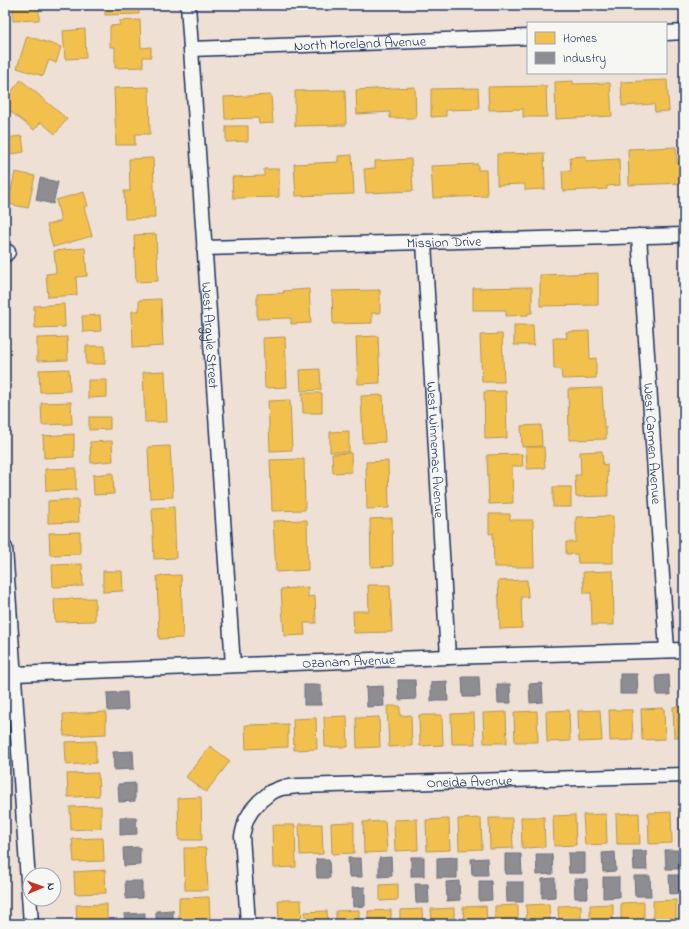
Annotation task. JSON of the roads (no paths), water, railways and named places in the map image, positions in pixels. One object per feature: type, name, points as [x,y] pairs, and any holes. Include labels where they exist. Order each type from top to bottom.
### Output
[{"type":"street","name":"West Argyle Street","points":[[188,5],[232,665]]},
{"type":"street","points":[[667,33],[684,32]]},
{"type":"street","name":"North Moreland Avenue","points":[[191,49],[527,38]]},
{"type":"street","name":"Mission Drive","points":[[204,248],[684,235]]},
{"type":"street","name":"West Carmen Avenue","points":[[639,236],[667,650]]},
{"type":"street","name":"West Winnemac Avenue","points":[[424,242],[448,657]]},
{"type":"street","points":[[5,548],[14,674],[11,734],[31,924]]},
{"type":"street","name":"Ozanam Avenue","points":[[14,674],[448,657],[684,650]]},
{"type":"street","name":"Oneida Avenue","points":[[248,924],[242,836],[246,820],[252,810],[270,792],[281,788],[298,786],[684,775]]}]
